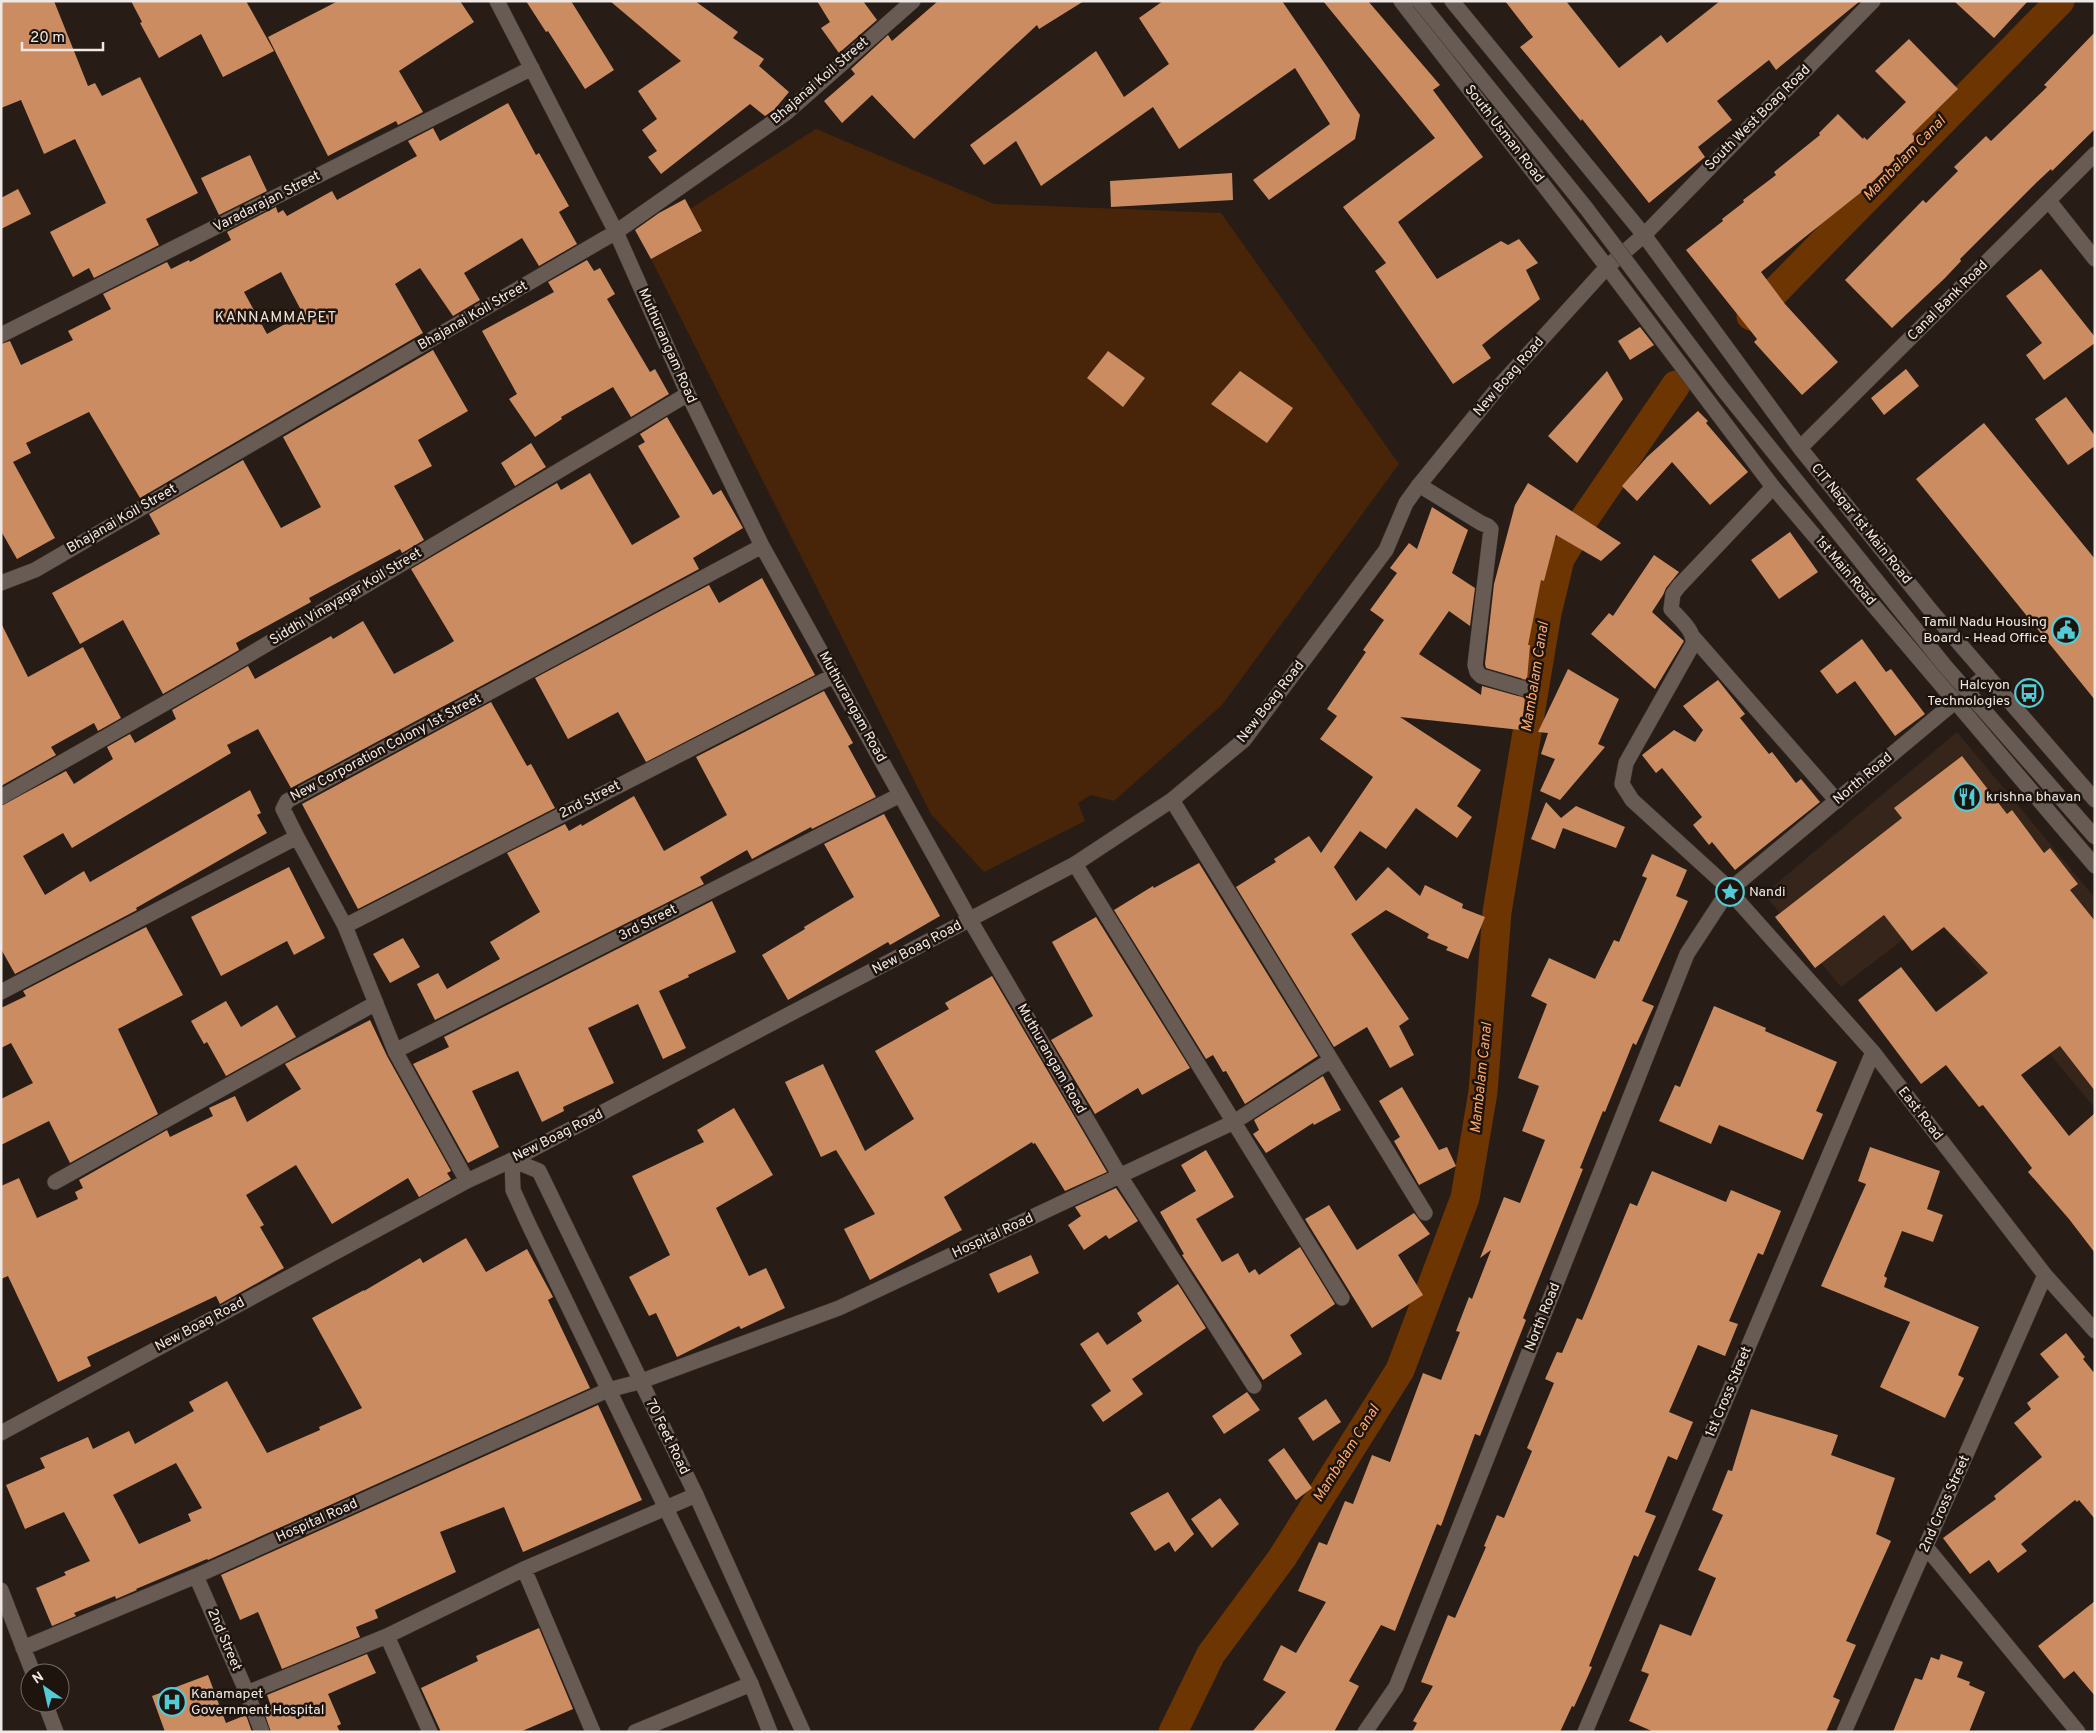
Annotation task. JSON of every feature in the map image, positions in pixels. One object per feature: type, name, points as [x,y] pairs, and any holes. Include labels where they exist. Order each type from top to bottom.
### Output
[{"type":"street","name":"Muthurangam Road","points":[[497,1],[616,232],[688,394],[762,546],[970,920],[1120,1176],[1254,1386]]},
{"type":"street","name":"Bhajanai Koil Street","points":[[1,583],[35,570],[616,232],[786,113],[913,1]]},
{"type":"street","name":"South Usman Road","points":[[1401,1],[1607,267]]},
{"type":"street","points":[[1419,1],[1586,208],[1722,388],[1933,650],[2095,837]]},
{"type":"street","points":[[1452,1],[1644,235]]},
{"type":"street","name":"South West Boag Road","points":[[1644,235],[1873,1]]},
{"type":"street","name":"Varadarajan Street","points":[[1,335],[532,68]]},
{"type":"street","name":"Canal Bank Road","points":[[1800,448],[2095,154]]},
{"type":"street","points":[[2049,201],[2095,259]]},
{"type":"street","name":"New Boag Road","points":[[1,1433],[467,1181],[512,1160],[1075,864],[1172,800],[1244,740],[1386,550],[1406,503],[1419,485],[1501,384],[1607,267],[1644,235]]},
{"type":"street","name":"CIT Nagar 1st Main Road","points":[[1644,235],[1800,448],[1932,612],[2095,800]]},
{"type":"street","name":"1st Main Road","points":[[1607,267],[1773,487],[2095,866]]},
{"type":"street","name":"Siddhi Vinayagar Koil Street","points":[[1,797],[220,672],[688,394]]},
{"type":"street","points":[[1419,485],[1491,529],[1475,665],[1477,672],[1481,676],[1524,689]]},
{"type":"street","points":[[1773,487],[1678,586],[1673,594],[1672,609],[1694,638],[1837,801]]},
{"type":"street","name":"New Corporation Colony 1st Street","points":[[297,837],[283,809],[288,801],[762,546]]},
{"type":"street","points":[[1694,638],[1693,644],[1626,763],[1622,784],[1632,800],[1722,882]]},
{"type":"street","name":"2nd Street","points":[[345,926],[835,675]]},
{"type":"street","name":"North Road","points":[[1739,882],[1987,675]]},
{"type":"street","name":"3rd Street","points":[[395,1051],[900,795]]},
{"type":"street","points":[[1172,800],[1425,1213]]},
{"type":"street","points":[[1,992],[297,837],[345,926],[395,1051],[467,1181]]},
{"type":"street","points":[[1075,864],[1342,1298]]},
{"type":"street","points":[[1731,879],[1739,882],[1743,890],[1739,902],[1728,906],[1721,902],[1717,892],[1722,882],[1731,879]]},
{"type":"street","name":"North Road","points":[[1365,1732],[1396,1687],[1687,954],[1721,902]]},
{"type":"street","name":"East Road","points":[[1739,902],[1873,1052],[2045,1275],[2095,1331]]},
{"type":"street","points":[[55,1182],[376,1004]]},
{"type":"street","name":"1st Cross Street","points":[[1585,1732],[1873,1052]]},
{"type":"street","name":"Hospital Road","points":[[23,1648],[196,1576],[608,1390],[639,1382],[839,1308],[1234,1122],[1331,1060]]},
{"type":"street","points":[[512,1160],[513,1190],[751,1684],[770,1732]]},
{"type":"street","name":"70 Feet Road","points":[[512,1160],[539,1171],[639,1382],[696,1495],[803,1732]]},
{"type":"street","name":"2nd Cross Street","points":[[1844,1732],[2045,1275]]},
{"type":"street","points":[[247,1693],[386,1636],[524,1569],[696,1495]]},
{"type":"street","points":[[1926,1547],[2078,1732]]},
{"type":"street","points":[[524,1569],[593,1732]]},
{"type":"street","name":"2nd Street","points":[[196,1576],[262,1732]]},
{"type":"street","points":[[1,1590],[29,1663]]},
{"type":"street","points":[[386,1636],[430,1732]]},
{"type":"street","points":[[635,1732],[751,1684]]},
{"type":"street","points":[[49,1713],[56,1732]]},
{"type":"shaded area","points":[[816,129],[994,204],[1221,213],[1399,464],[1222,705],[1114,801],[1091,795],[1078,803],[1085,821],[984,872],[931,814],[651,259],[702,232],[690,209]]},
{"type":"shaded area","points":[[1957,732],[2095,898],[2095,1108],[1934,916],[1841,987],[1764,894]]},
{"type":"building","points":[[1,1],[54,1],[88,86],[95,83],[102,96],[140,77],[198,193],[146,219],[159,245],[94,278],[89,268],[73,277],[50,232],[106,203],[75,139],[44,154],[21,100],[1,108]]},
{"type":"building","points":[[131,1],[246,1],[274,51],[223,77],[201,34],[159,58],[140,23],[142,22]]},
{"type":"building","points":[[338,1],[460,1],[474,22],[399,71],[423,112],[398,125],[396,121],[328,156],[268,37]]},
{"type":"building","points":[[526,1],[571,1],[614,70],[585,89],[548,31],[546,32]]},
{"type":"building","points":[[610,1],[695,1],[738,32],[733,38],[764,59],[759,66],[789,92],[774,110],[765,116],[750,104],[661,174],[648,157],[657,151],[642,130],[657,119],[638,91],[681,61]]},
{"type":"building","points":[[817,1],[863,1],[877,20],[839,53],[821,28],[830,22]]},
{"type":"building","points":[[938,1],[1084,1],[1039,29],[1037,25],[914,139],[872,95],[842,123],[824,101],[855,74],[851,69],[888,35],[892,41]]},
{"type":"building","points":[[1163,1],[1282,1],[1360,115],[1355,139],[1269,200],[1253,180],[1330,124],[1295,68],[1179,149],[1153,107],[1041,186],[1016,141],[984,165],[970,145],[1096,51],[1124,97],[1169,64],[1139,18]]},
{"type":"building","points":[[1323,1],[1368,1],[1440,85],[1433,90],[1483,157],[1398,222],[1437,279],[1501,241],[1508,245],[1519,239],[1538,263],[1526,270],[1540,299],[1482,345],[1491,358],[1453,384],[1375,271],[1386,263],[1343,207],[1435,138]]},
{"type":"building","points":[[1505,1],[1566,1],[1619,68],[1661,35],[1667,43],[1720,1],[1860,1],[1776,70],[1769,60],[1717,101],[1732,120],[1698,147],[1705,157],[1649,203],[1582,119],[1581,121],[1520,47],[1533,37]]},
{"type":"building","points":[[1954,1],[2028,1],[1994,38]]},
{"type":"building","points":[[2095,32],[2095,129],[2052,171],[2051,169],[2037,182],[1960,259],[1961,261],[1945,278],[1892,328],[1845,280],[1923,200],[1926,203],[1958,171],[1954,167],[1986,136],[1991,141],[2047,87],[2044,85]]},
{"type":"building","points":[[1909,39],[1958,89],[1912,134],[1916,139],[1864,190],[1761,272],[1785,304],[1838,362],[1802,395],[1754,342],[1757,339],[1686,250],[1723,221],[1722,219],[1744,202],[1743,200],[1776,175],[1774,172],[1820,135],[1819,133],[1838,114],[1863,139],[1864,137],[1867,140],[1906,102],[1875,71]]},
{"type":"building","points":[[508,103],[536,155],[539,153],[569,206],[559,212],[577,244],[539,266],[522,238],[464,273],[480,300],[453,316],[420,268],[395,284],[423,333],[140,498],[89,412],[26,443],[31,453],[13,462],[55,538],[17,559],[1,531],[1,344],[10,341],[21,365],[73,340],[68,331],[111,309],[103,294],[167,262],[171,269],[189,260],[190,262],[231,240],[227,232],[276,207],[278,213],[283,210],[287,216],[332,191],[337,200],[417,156],[408,141],[433,128],[440,141]],"holes":[[[281,272],[303,314],[267,334],[244,292]]]},
{"type":"building","points":[[250,155],[267,191],[219,215],[201,178]]},
{"type":"building","points":[[1232,173],[1233,200],[1111,207],[1110,181]]},
{"type":"building","points":[[18,189],[31,214],[1,229],[1,198]]},
{"type":"building","points":[[685,199],[702,231],[651,259],[635,230],[659,213]]},
{"type":"building","points":[[587,260],[594,271],[600,268],[615,294],[607,299],[650,372],[655,369],[669,394],[631,417],[613,387],[561,417],[562,419],[535,437],[509,399],[517,394],[482,331],[554,292],[548,282]]},
{"type":"building","points":[[2041,269],[2095,337],[2095,343],[2044,380],[2026,355],[2042,343],[2006,296]]},
{"type":"building","points":[[1640,327],[1654,345],[1630,360],[1618,341]]},
{"type":"building","points":[[433,350],[468,411],[418,440],[432,466],[394,486],[424,540],[402,553],[400,549],[309,598],[311,602],[236,643],[239,650],[163,694],[123,620],[80,644],[52,593],[160,534],[149,514],[243,460],[281,528],[321,507],[283,437]]},
{"type":"building","points":[[1108,351],[1145,378],[1123,407],[1087,378]]},
{"type":"building","points":[[1906,369],[1919,386],[1884,415],[1871,398]]},
{"type":"building","points":[[1240,371],[1293,408],[1267,443],[1211,404]]},
{"type":"building","points":[[1607,371],[1623,399],[1577,463],[1548,436]]},
{"type":"building","points":[[2066,397],[2095,436],[2095,446],[2068,465],[2035,419]]},
{"type":"building","points":[[1698,411],[1748,472],[1710,505],[1672,462],[1637,501],[1622,486],[1647,457]]},
{"type":"building","points":[[667,417],[713,495],[721,490],[743,528],[693,558],[699,569],[291,788],[258,729],[227,745],[231,753],[72,848],[63,833],[23,856],[45,895],[84,871],[90,882],[250,790],[261,813],[257,815],[267,833],[136,908],[137,910],[15,974],[1,949],[1,806],[66,771],[74,784],[113,759],[107,747],[130,734],[135,743],[176,719],[172,710],[248,666],[255,679],[331,636],[333,639],[363,621],[394,674],[446,646],[454,641],[411,569],[557,483],[561,490],[590,473],[632,545],[680,517],[638,446],[645,442],[640,434]]},
{"type":"building","name":"Tamil Nadu Housing Board - Head Office","points":[[1984,423],[2095,559],[2095,700],[1916,479]]},
{"type":"building","points":[[531,443],[546,467],[515,486],[501,463]]},
{"type":"building","points":[[1528,483],[1621,543],[1601,561],[1556,535],[1544,581],[1541,580],[1528,645],[1530,645],[1527,680],[1486,668],[1485,664],[1494,584],[1515,505]]},
{"type":"building","points":[[1432,507],[1468,530],[1452,573],[1475,588],[1470,626],[1449,611],[1419,654],[1481,695],[1482,686],[1525,698],[1521,730],[1400,717],[1481,770],[1457,806],[1472,817],[1457,838],[1416,808],[1386,849],[1360,831],[1334,867],[1356,901],[1388,867],[1420,896],[1425,885],[1463,904],[1462,908],[1485,917],[1468,959],[1446,950],[1448,947],[1427,938],[1429,934],[1386,910],[1351,934],[1409,1019],[1399,1026],[1414,1055],[1390,1068],[1367,1027],[1334,1047],[1236,887],[1276,862],[1274,859],[1309,836],[1321,853],[1373,777],[1320,739],[1337,716],[1327,709],[1366,652],[1363,650],[1384,620],[1370,610],[1397,573],[1390,568],[1409,543],[1417,549]]},
{"type":"building","points":[[1790,532],[1818,572],[1779,599],[1751,560]]},
{"type":"building","points":[[1654,555],[1679,572],[1666,588],[1652,612],[1684,641],[1655,689],[1591,634],[1609,613],[1613,616]]},
{"type":"building","points":[[762,578],[815,675],[646,762],[618,712],[568,739],[535,678],[709,585],[719,603]]},
{"type":"building","points":[[1,623],[28,677],[83,647],[121,718],[98,731],[94,723],[51,747],[56,755],[1,786]]},
{"type":"building","points":[[1862,639],[1886,672],[1891,669],[1925,714],[1895,736],[1855,681],[1837,694],[1820,671]]},
{"type":"building","points":[[1568,669],[1619,699],[1598,744],[1605,747],[1560,800],[1540,791],[1555,759],[1541,754],[1548,733],[1538,732]]},
{"type":"building","points":[[1718,680],[1745,714],[1740,718],[1769,754],[1772,752],[1796,783],[1801,779],[1820,802],[1735,870],[1712,842],[1709,845],[1693,825],[1702,817],[1662,768],[1656,773],[1642,755],[1674,730],[1695,742],[1703,730],[1683,706]]},
{"type":"building","points":[[824,691],[853,743],[848,746],[876,797],[812,829],[811,827],[752,859],[747,850],[700,877],[704,884],[435,1020],[417,984],[438,973],[447,989],[500,959],[490,942],[540,912],[507,853],[565,824],[569,831],[581,824],[582,826],[634,796],[664,851],[727,815],[696,757]]},
{"type":"building","points":[[491,702],[527,766],[531,764],[555,808],[358,909],[302,804]]},
{"type":"building","points":[[1962,756],[2007,814],[2012,810],[2044,853],[2050,848],[2078,884],[2070,890],[2095,921],[2095,1091],[2060,1046],[2021,1075],[2069,1136],[2095,1113],[2095,1253],[2069,1219],[2028,1172],[2032,1168],[1983,1105],[1979,1107],[1946,1065],[1921,1084],[1858,1000],[1901,967],[1936,1012],[1988,973],[1944,927],[1912,951],[1884,915],[1815,968],[1775,917],[1902,818],[1894,808]]},
{"type":"building","points":[[1546,802],[1561,818],[1576,806],[1625,827],[1616,848],[1563,828],[1555,849],[1531,839]]},
{"type":"building","points":[[884,814],[940,916],[890,945],[888,942],[788,1000],[762,955],[854,897],[824,844]]},
{"type":"building","points":[[1652,854],[1687,870],[1676,896],[1688,901],[1642,1001],[1654,1006],[1636,1045],[1633,1043],[1605,1112],[1603,1111],[1580,1168],[1583,1169],[1523,1318],[1526,1320],[1480,1436],[1475,1434],[1441,1526],[1437,1524],[1395,1631],[1381,1625],[1349,1681],[1359,1686],[1334,1732],[1252,1732],[1286,1692],[1263,1680],[1281,1645],[1296,1653],[1326,1602],[1298,1591],[1319,1542],[1327,1545],[1345,1501],[1353,1504],[1372,1455],[1390,1462],[1423,1373],[1441,1380],[1460,1332],[1456,1331],[1469,1297],[1472,1299],[1491,1250],[1480,1258],[1504,1197],[1520,1203],[1545,1140],[1522,1131],[1539,1086],[1518,1078],[1547,1004],[1531,996],[1549,958],[1595,979],[1614,940],[1619,942],[1647,878],[1642,876]]},
{"type":"building","points":[[1199,863],[1318,1056],[1245,1104],[1226,1071],[1223,1072],[1213,1055],[1206,1059],[1114,910],[1153,886],[1154,888]]},
{"type":"building","points":[[289,867],[325,938],[294,955],[287,941],[221,976],[191,917]]},
{"type":"building","points":[[712,901],[736,952],[659,991],[686,1048],[663,1059],[638,1004],[588,1028],[614,1083],[563,1107],[564,1111],[542,1122],[518,1071],[472,1091],[499,1147],[468,1163],[413,1064],[449,1047],[444,1037]]},
{"type":"building","points":[[1096,917],[1190,1068],[1142,1095],[1138,1088],[1095,1114],[1051,1040],[1093,1016],[1052,942]]},
{"type":"building","points":[[146,927],[183,995],[118,1029],[158,1114],[70,1163],[49,1121],[1,1145],[1,1099],[33,1083],[11,1043],[1,1048],[1,1008],[26,996],[23,991]]},
{"type":"building","points":[[403,938],[420,967],[390,983],[373,954]]},
{"type":"building","points":[[992,976],[1107,1172],[1065,1191],[1035,1143],[1033,1144],[1032,1142],[944,1197],[962,1230],[870,1280],[844,1229],[875,1214],[836,1150],[821,1157],[785,1082],[823,1064],[865,1151],[914,1119],[875,1051],[949,1009],[945,1003]]},
{"type":"building","points":[[226,1001],[241,1027],[277,1005],[296,1037],[226,1076],[207,1042],[204,1044],[191,1021]]},
{"type":"building","points":[[1714,1006],[1766,1028],[1765,1031],[1837,1062],[1816,1111],[1823,1114],[1803,1160],[1719,1125],[1711,1144],[1659,1121],[1675,1085],[1680,1087]]},
{"type":"building","points":[[370,1020],[387,1056],[451,1171],[447,1173],[451,1179],[419,1197],[408,1178],[332,1224],[296,1165],[246,1195],[264,1225],[260,1227],[284,1268],[220,1304],[216,1296],[87,1357],[91,1366],[58,1382],[8,1276],[1,1279],[1,1186],[19,1178],[37,1218],[78,1199],[75,1192],[83,1188],[79,1180],[167,1130],[170,1137],[213,1116],[209,1108],[235,1096],[247,1122],[301,1089],[285,1064]]},
{"type":"building","points":[[1323,1076],[1341,1110],[1314,1125],[1313,1123],[1266,1153],[1253,1134],[1259,1130],[1254,1120]]},
{"type":"building","points":[[1402,1087],[1439,1150],[1447,1147],[1456,1166],[1419,1185],[1394,1141],[1400,1137],[1379,1101]]},
{"type":"building","points":[[734,1108],[773,1175],[716,1208],[749,1276],[766,1268],[785,1308],[741,1329],[739,1326],[677,1357],[656,1313],[649,1316],[629,1277],[670,1255],[632,1176],[704,1142],[697,1130]]},
{"type":"building","points":[[1870,1147],[1940,1171],[1927,1209],[1943,1215],[1933,1242],[1902,1231],[1884,1276],[1887,1278],[1884,1287],[1979,1327],[1958,1375],[1964,1378],[1945,1418],[1880,1387],[1910,1322],[1821,1286],[1866,1184],[1858,1181]]},
{"type":"building","points":[[1206,1150],[1234,1197],[1196,1219],[1222,1262],[1238,1253],[1249,1273],[1255,1269],[1259,1275],[1300,1247],[1335,1304],[1290,1335],[1302,1354],[1263,1380],[1182,1255],[1184,1254],[1160,1212],[1196,1191],[1181,1165]]},
{"type":"building","points":[[1652,1171],[1726,1202],[1731,1190],[1781,1211],[1763,1255],[1758,1253],[1729,1321],[1738,1324],[1725,1356],[1698,1345],[1669,1412],[1693,1422],[1677,1460],[1668,1456],[1645,1512],[1656,1516],[1638,1557],[1634,1555],[1589,1666],[1592,1667],[1574,1707],[1572,1706],[1560,1732],[1412,1732],[1417,1723],[1413,1721],[1433,1686],[1421,1682],[1448,1615],[1455,1618],[1486,1547],[1484,1546],[1497,1515],[1504,1518],[1532,1451],[1527,1448],[1554,1383],[1545,1379],[1557,1352],[1562,1353],[1577,1318],[1582,1320],[1630,1203],[1637,1206]]},
{"type":"building","points":[[1116,1188],[1138,1221],[1109,1239],[1106,1235],[1084,1250],[1068,1225],[1081,1216],[1075,1207]]},
{"type":"building","points":[[1329,1205],[1357,1250],[1414,1213],[1430,1234],[1398,1255],[1423,1295],[1372,1328],[1305,1219]]},
{"type":"building","points":[[466,1238],[486,1272],[527,1249],[553,1297],[548,1300],[590,1388],[208,1560],[116,1599],[115,1596],[74,1613],[76,1616],[52,1626],[36,1588],[66,1575],[64,1572],[90,1561],[64,1512],[25,1529],[6,1485],[45,1468],[40,1458],[88,1437],[93,1449],[129,1431],[135,1444],[194,1411],[189,1402],[227,1381],[267,1453],[320,1430],[319,1427],[362,1408],[312,1318],[364,1291],[420,1258],[423,1263]],"holes":[[[176,1463],[202,1508],[188,1514],[191,1521],[139,1544],[113,1495]]]},
{"type":"building","points":[[1031,1255],[1039,1273],[998,1293],[989,1274]]},
{"type":"building","points":[[1178,1284],[1206,1328],[1132,1379],[1143,1394],[1103,1422],[1091,1405],[1111,1391],[1080,1344],[1098,1332],[1107,1345],[1142,1321],[1137,1313]]},
{"type":"building","points":[[2066,1333],[2085,1357],[2083,1359],[2095,1374],[2095,1519],[2079,1500],[2077,1502],[2075,1500],[2021,1544],[2027,1551],[1998,1573],[1989,1560],[1970,1574],[1943,1538],[1996,1499],[1994,1496],[2042,1457],[2014,1423],[2031,1409],[2027,1403],[2059,1377],[2040,1354]]},
{"type":"building","points":[[1247,1392],[1260,1410],[1224,1434],[1212,1416]]},
{"type":"building","points":[[1326,1399],[1341,1422],[1313,1441],[1298,1418]]},
{"type":"building","points":[[598,1405],[642,1500],[523,1552],[504,1507],[440,1532],[456,1572],[375,1610],[378,1618],[356,1627],[360,1637],[282,1669],[258,1612],[240,1620],[221,1575]]},
{"type":"building","points":[[1751,1409],[1838,1435],[1831,1455],[1895,1478],[1876,1534],[1891,1541],[1846,1641],[1856,1645],[1833,1697],[1840,1700],[1826,1732],[1654,1732],[1629,1721],[1649,1674],[1641,1671],[1660,1624],[1691,1636],[1716,1578],[1698,1570],[1723,1515],[1712,1510],[1728,1470],[1732,1471]]},
{"type":"building","points":[[1284,1448],[1312,1488],[1296,1500],[1268,1460]]},
{"type":"building","points":[[1168,1492],[1194,1534],[1175,1552],[1169,1542],[1155,1551],[1130,1513]]},
{"type":"building","points":[[1220,1498],[1239,1524],[1212,1548],[1191,1519]]},
{"type":"building","points":[[2095,1601],[2095,1696],[2074,1671],[2064,1679],[2038,1646]]},
{"type":"building","points":[[539,1628],[573,1709],[520,1732],[441,1732],[421,1688],[478,1661],[476,1656]]},
{"type":"building","points":[[367,1654],[376,1673],[328,1694],[341,1724],[337,1726],[340,1732],[271,1732],[263,1709],[271,1706],[267,1695]]},
{"type":"building","points":[[1941,1654],[1963,1662],[1957,1677],[1970,1682],[1969,1685],[1985,1692],[1969,1732],[1893,1732],[1915,1678],[1922,1680],[1931,1657],[1939,1660]]},
{"type":"building","points":[[208,1675],[226,1723],[246,1715],[252,1732],[165,1732],[152,1696]]},
{"type":"waterway","name":"Mambalam Canal","points":[[1751,316],[2060,1]]},
{"type":"waterway","name":"Mambalam Canal","points":[[1173,1732],[1211,1654],[1282,1558],[1400,1370],[1465,1198],[1483,1092],[1497,912],[1547,613],[1560,559],[1585,518],[1676,385]]},
{"type":"place","name":"Tamil Nadu Housing Board - Head Office","points":[[2066,630]]},
{"type":"place","name":"Halcyon Technologies","points":[[2029,693]]},
{"type":"place","name":"krishna bhavan","points":[[1967,797]]},
{"type":"place","name":"Nandi","points":[[1730,892]]},
{"type":"place","name":"Kanamapet Government Hospital","points":[[172,1702]]},
{"type":"district","name":"KANNAMMAPET","points":[[276,318]]}]
